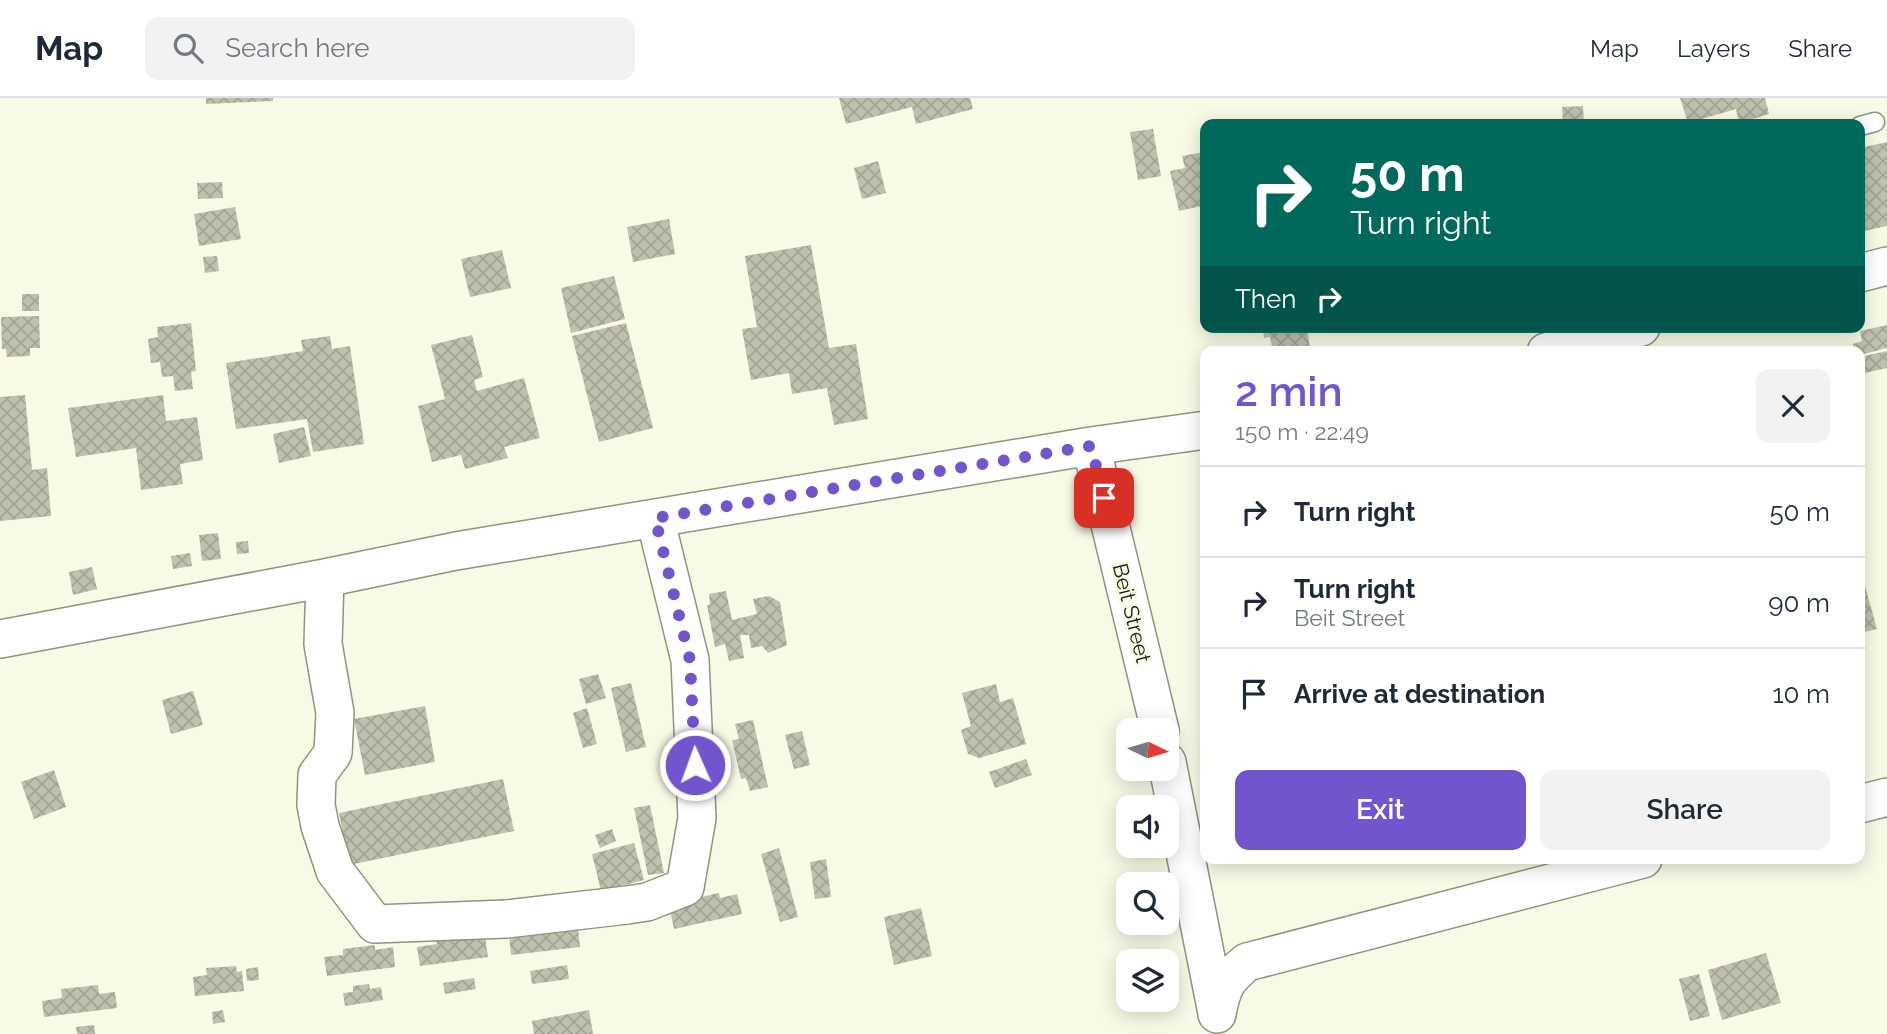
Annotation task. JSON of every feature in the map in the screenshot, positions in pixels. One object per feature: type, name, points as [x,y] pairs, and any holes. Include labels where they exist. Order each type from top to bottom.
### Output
[{"type":"street","points":[[1865,271],[1887,266]]},
{"type":"street","points":[[1554,346],[1613,333]]},
{"type":"street","points":[[0,639],[456,551],[1091,446],[1200,431]]},
{"type":"street","name":"Beit Street","points":[[1091,446],[1157,718]]},
{"type":"street","points":[[325,578],[323,644],[335,713],[332,753],[317,775],[316,805],[335,871],[375,924],[506,919],[647,902],[685,887],[696,818],[690,660],[655,518]]},
{"type":"street","points":[[1171,781],[1219,1024]]},
{"type":"street","points":[[1865,803],[1887,797]]},
{"type":"street","points":[[1219,1024],[1221,991],[1232,974],[1247,962],[1624,864]]},
{"type":"building","points":[[206,98],[273,98],[273,101],[206,104]]},
{"type":"building","points":[[839,98],[970,98],[973,109],[916,124],[912,107],[846,124]]},
{"type":"building","points":[[1680,98],[1765,98],[1769,114],[1752,119],[1738,119],[1736,109],[1702,119],[1687,119]]},
{"type":"building","points":[[1583,106],[1584,119],[1563,119],[1562,107]]},
{"type":"building","points":[[1153,129],[1161,176],[1138,180],[1130,132]]},
{"type":"building","points":[[1887,142],[1887,226],[1865,231],[1865,147]]},
{"type":"building","points":[[1200,153],[1200,206],[1179,211],[1170,171],[1185,168],[1182,156]]},
{"type":"building","points":[[878,161],[886,193],[862,199],[854,168]]},
{"type":"building","points":[[222,182],[223,198],[198,199],[197,183]]},
{"type":"building","points":[[235,207],[241,239],[199,246],[194,214]]},
{"type":"building","points":[[669,219],[675,254],[633,262],[627,227]]},
{"type":"building","points":[[811,245],[829,348],[856,344],[868,419],[834,425],[827,388],[792,394],[789,373],[751,380],[742,329],[757,327],[745,256]]},
{"type":"building","points":[[502,250],[511,288],[470,297],[461,259]]},
{"type":"building","points":[[217,256],[219,271],[205,273],[203,257]]},
{"type":"building","points":[[614,276],[625,319],[571,333],[561,288]]},
{"type":"building","points":[[22,294],[39,294],[39,311],[22,311]]},
{"type":"building","points":[[39,316],[40,348],[30,348],[30,356],[7,357],[6,349],[2,349],[1,317]]},
{"type":"building","points":[[191,323],[196,371],[191,372],[193,389],[175,391],[173,376],[162,377],[160,362],[151,363],[148,339],[158,337],[157,327]]},
{"type":"building","points":[[626,323],[653,428],[599,442],[572,336]]},
{"type":"building","points":[[1887,325],[1887,348],[1865,354],[1865,346],[1853,346],[1862,341],[1860,333],[1865,333],[1865,330]]},
{"type":"building","points":[[1264,333],[1308,333],[1310,346],[1272,346],[1270,337],[1264,338]]},
{"type":"building","points":[[472,335],[483,377],[474,380],[477,391],[524,378],[540,438],[504,447],[508,458],[465,469],[461,455],[432,462],[418,406],[445,399],[431,345]]},
{"type":"building","points":[[330,336],[332,349],[350,346],[364,444],[313,452],[307,419],[236,429],[226,363],[303,351],[301,340]]},
{"type":"building","points":[[1887,351],[1887,368],[1865,373],[1865,356]]},
{"type":"building","points":[[25,395],[32,470],[47,468],[51,516],[0,521],[0,397]]},
{"type":"building","points":[[163,395],[166,421],[197,417],[203,460],[180,464],[183,484],[141,490],[136,448],[76,457],[68,408]]},
{"type":"building","points":[[304,427],[311,456],[279,463],[273,434]]},
{"type":"building","points":[[218,533],[221,559],[202,561],[199,535]]},
{"type":"building","points":[[248,541],[249,553],[237,554],[236,542]]},
{"type":"building","points":[[190,553],[192,566],[173,569],[171,556]]},
{"type":"building","points":[[92,567],[97,589],[73,595],[69,572]]},
{"type":"building","points":[[1865,586],[1877,629],[1865,632]]},
{"type":"building","points":[[726,591],[732,620],[757,614],[753,599],[769,596],[780,602],[787,645],[768,653],[762,646],[751,648],[749,635],[740,635],[744,658],[729,661],[725,644],[715,647],[707,605],[710,605],[709,594]]},
{"type":"building","points":[[598,674],[606,698],[586,704],[579,679]]},
{"type":"building","points":[[631,683],[646,747],[626,752],[611,688]]},
{"type":"building","points":[[996,684],[1000,702],[1013,698],[1026,744],[979,758],[968,754],[961,730],[971,726],[962,693]]},
{"type":"building","points":[[193,691],[203,725],[171,734],[162,700]]},
{"type":"building","points":[[425,706],[435,762],[365,775],[354,719]]},
{"type":"building","points":[[587,708],[597,744],[583,748],[573,713]]},
{"type":"building","points":[[753,720],[768,787],[750,791],[746,778],[741,779],[732,740],[739,739],[735,724]]},
{"type":"building","points":[[802,731],[810,765],[794,769],[785,735]]},
{"type":"building","points":[[1026,759],[1032,775],[995,788],[989,772]]},
{"type":"building","points":[[54,770],[66,807],[34,819],[21,782]]},
{"type":"building","points":[[503,779],[514,831],[349,865],[339,813]]},
{"type":"building","points":[[650,805],[664,873],[648,875],[634,808]]},
{"type":"building","points":[[612,829],[616,841],[600,848],[595,835]]},
{"type":"building","points":[[634,843],[644,880],[601,891],[592,854]]},
{"type":"building","points":[[779,848],[798,917],[780,922],[761,854]]},
{"type":"building","points":[[826,859],[831,897],[815,899],[810,862]]},
{"type":"building","points":[[719,893],[720,898],[737,894],[742,914],[674,929],[670,910],[689,906],[688,900]]},
{"type":"building","points":[[921,908],[932,956],[894,965],[884,917]]},
{"type":"building","points":[[578,927],[580,947],[511,955],[509,935]]},
{"type":"building","points":[[467,934],[468,940],[485,937],[488,957],[420,966],[417,947],[437,944],[435,939]]},
{"type":"building","points":[[375,945],[375,950],[393,947],[395,967],[327,976],[324,957],[343,955],[343,949]]},
{"type":"building","points":[[1766,953],[1781,1003],[1722,1020],[1708,970]]},
{"type":"building","points":[[567,965],[569,979],[532,984],[530,971]]},
{"type":"building","points":[[236,966],[237,972],[242,971],[244,991],[195,996],[193,977],[207,975],[206,968]]},
{"type":"building","points":[[258,967],[259,980],[247,981],[246,969]]},
{"type":"building","points":[[1699,974],[1710,1016],[1690,1021],[1679,979]]},
{"type":"building","points":[[474,978],[476,989],[445,994],[443,983]]},
{"type":"building","points":[[369,984],[370,989],[381,987],[383,1000],[345,1006],[343,993],[353,992],[353,986]]},
{"type":"building","points":[[98,985],[99,994],[115,992],[117,1008],[44,1017],[42,1001],[62,998],[61,989]]},
{"type":"building","points":[[223,1010],[225,1022],[213,1024],[212,1012]]},
{"type":"building","points":[[589,1010],[593,1034],[534,1034],[532,1021]]},
{"type":"building","points":[[94,1025],[95,1034],[77,1034],[76,1027]]},
{"type":"route","points":[[695,765],[690,660],[655,518],[1091,446],[1104,498]]}]
